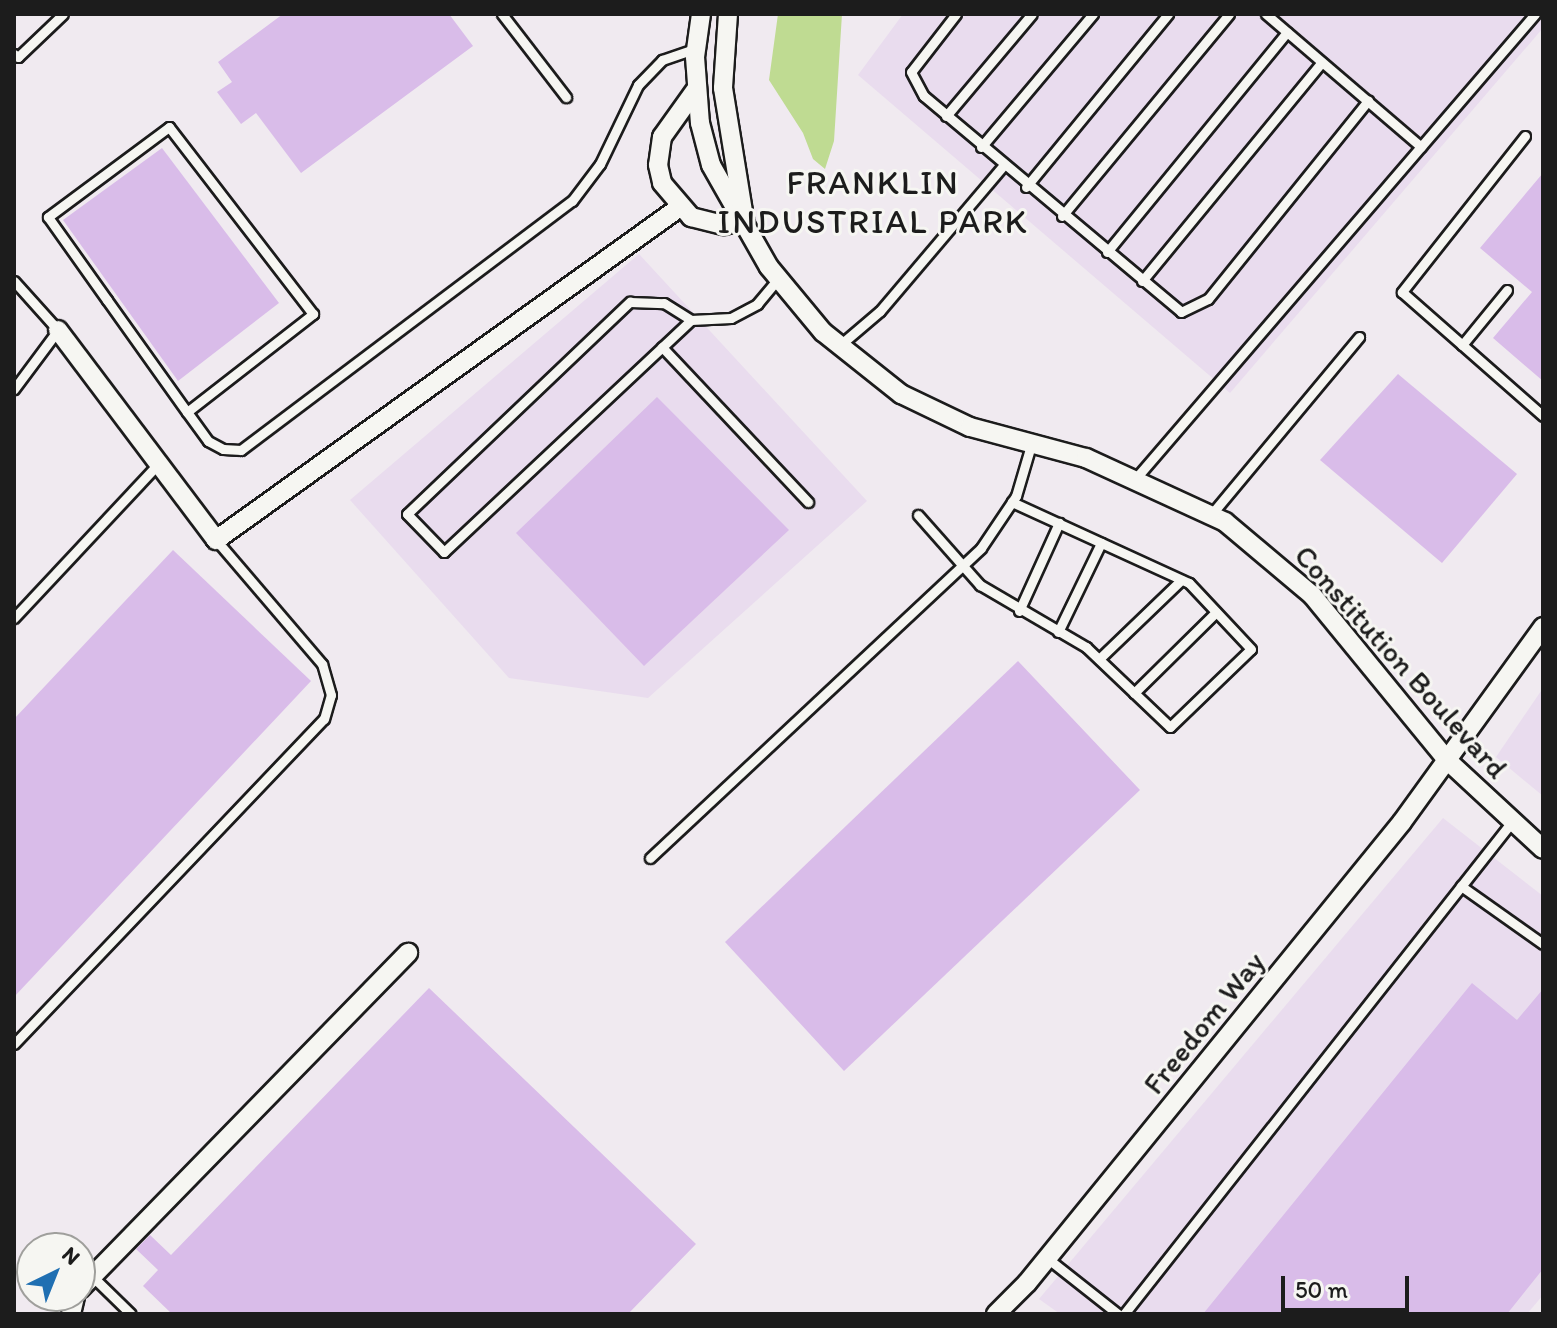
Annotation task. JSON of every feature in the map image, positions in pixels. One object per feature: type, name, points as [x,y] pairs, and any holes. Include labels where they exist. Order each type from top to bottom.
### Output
[{"type":"street","name":"Constitution Boulevard","points":[[701,14],[697,88],[711,165],[723,194],[745,221],[778,279],[823,332],[901,394],[970,427],[1086,458],[1136,478],[1210,516],[1261,548],[1312,595],[1448,761],[1511,823],[1543,849]]},
{"type":"street","name":"Constitution Boulevard","points":[[728,14],[723,88],[745,221]]},
{"type":"street","points":[[697,88],[667,125],[659,149],[662,183],[680,207],[706,223],[745,221]]},
{"type":"street","points":[[58,330],[216,540],[680,207]]},
{"type":"street","name":"Freedom Way","points":[[996,1314],[1047,1258],[1448,761],[1543,627]]},
{"type":"street","points":[[96,1273],[408,953]]},
{"type":"lane","points":[[14,54],[18,57],[63,14]]},
{"type":"lane","points":[[502,14],[566,97]]},
{"type":"lane","points":[[956,14],[911,72],[924,96],[1026,187],[1181,312],[1196,309],[1368,101]]},
{"type":"lane","points":[[946,116],[1032,14]]},
{"type":"lane","points":[[981,147],[1093,14]]},
{"type":"lane","points":[[1026,187],[1168,14]]},
{"type":"lane","points":[[1062,216],[1229,14]]},
{"type":"lane","points":[[1266,14],[1421,147]]},
{"type":"lane","points":[[1136,478],[1535,14]]},
{"type":"lane","points":[[1107,252],[1287,32]]},
{"type":"lane","points":[[187,412],[313,314],[169,127],[48,217],[187,412],[208,441],[241,450],[572,201],[600,164],[638,85],[662,60],[697,48]]},
{"type":"lane","points":[[1142,281],[1322,62]]},
{"type":"lane","points":[[1525,136],[1402,292],[1543,416]]},
{"type":"lane","points":[[840,345],[880,311],[1004,165]]},
{"type":"lane","points":[[691,320],[444,552],[407,514],[630,302],[664,303],[691,320],[731,318],[757,304],[778,279]]},
{"type":"lane","points":[[14,281],[58,330],[14,389]]},
{"type":"lane","points":[[1462,345],[1507,290]]},
{"type":"lane","points":[[1210,516],[1359,337]]},
{"type":"lane","points":[[662,347],[808,502]]},
{"type":"lane","points":[[650,858],[981,548],[1012,502],[1031,445]]},
{"type":"lane","points":[[14,618],[158,464]]},
{"type":"lane","points":[[918,515],[962,566],[1019,611],[1099,659],[1170,727],[1251,649],[1181,580],[1012,502]]},
{"type":"lane","points":[[1019,611],[1059,523]]},
{"type":"lane","points":[[14,1044],[324,719],[331,695],[322,664],[216,540]]},
{"type":"lane","points":[[1058,632],[1101,543]]},
{"type":"lane","points":[[1099,659],[1181,580]]},
{"type":"lane","points":[[1134,693],[1216,612]]},
{"type":"lane","points":[[1124,1314],[1511,823]]},
{"type":"lane","points":[[1461,886],[1543,944]]},
{"type":"lane","points":[[1047,1258],[1118,1314]]},
{"type":"lane","points":[[96,1290],[131,1314]]},
{"type":"shaded area","points":[[903,14],[1543,14],[1543,28],[1230,393],[858,75]]},
{"type":"shaded area","points":[[639,254],[867,501],[648,698],[509,678],[350,500]]},
{"type":"shaded area","points":[[1543,688],[1543,796],[1496,757]]},
{"type":"shaded area","points":[[1443,818],[1543,896],[1543,1295],[1527,1314],[1060,1314],[1039,1299]]},
{"type":"green space","points":[[778,14],[842,14],[834,141],[825,169],[813,159],[803,133],[769,80]]},
{"type":"building","points":[[283,14],[449,14],[473,46],[301,173],[256,113],[241,124],[217,92],[232,82],[218,62]]},
{"type":"building","points":[[162,148],[279,303],[178,381],[63,220]]},
{"type":"building","points":[[1543,173],[1543,381],[1493,338],[1532,292],[1480,248]]},
{"type":"building","points":[[1398,374],[1517,474],[1442,563],[1320,460]]},
{"type":"building","points":[[657,397],[789,530],[644,666],[516,533]]},
{"type":"building","points":[[173,550],[311,681],[14,997],[14,719]]},
{"type":"building","points":[[1018,661],[1140,790],[844,1071],[725,942]]},
{"type":"building","points":[[1472,983],[1517,1020],[1543,989],[1543,1269],[1507,1314],[1203,1314]]},
{"type":"building","points":[[429,988],[696,1244],[628,1314],[172,1314],[143,1286],[158,1270],[136,1249],[150,1235],[171,1255]]},
{"type":"district","name":"FRANKLIN INDUSTRIAL PARK","points":[[873,202]]}]
